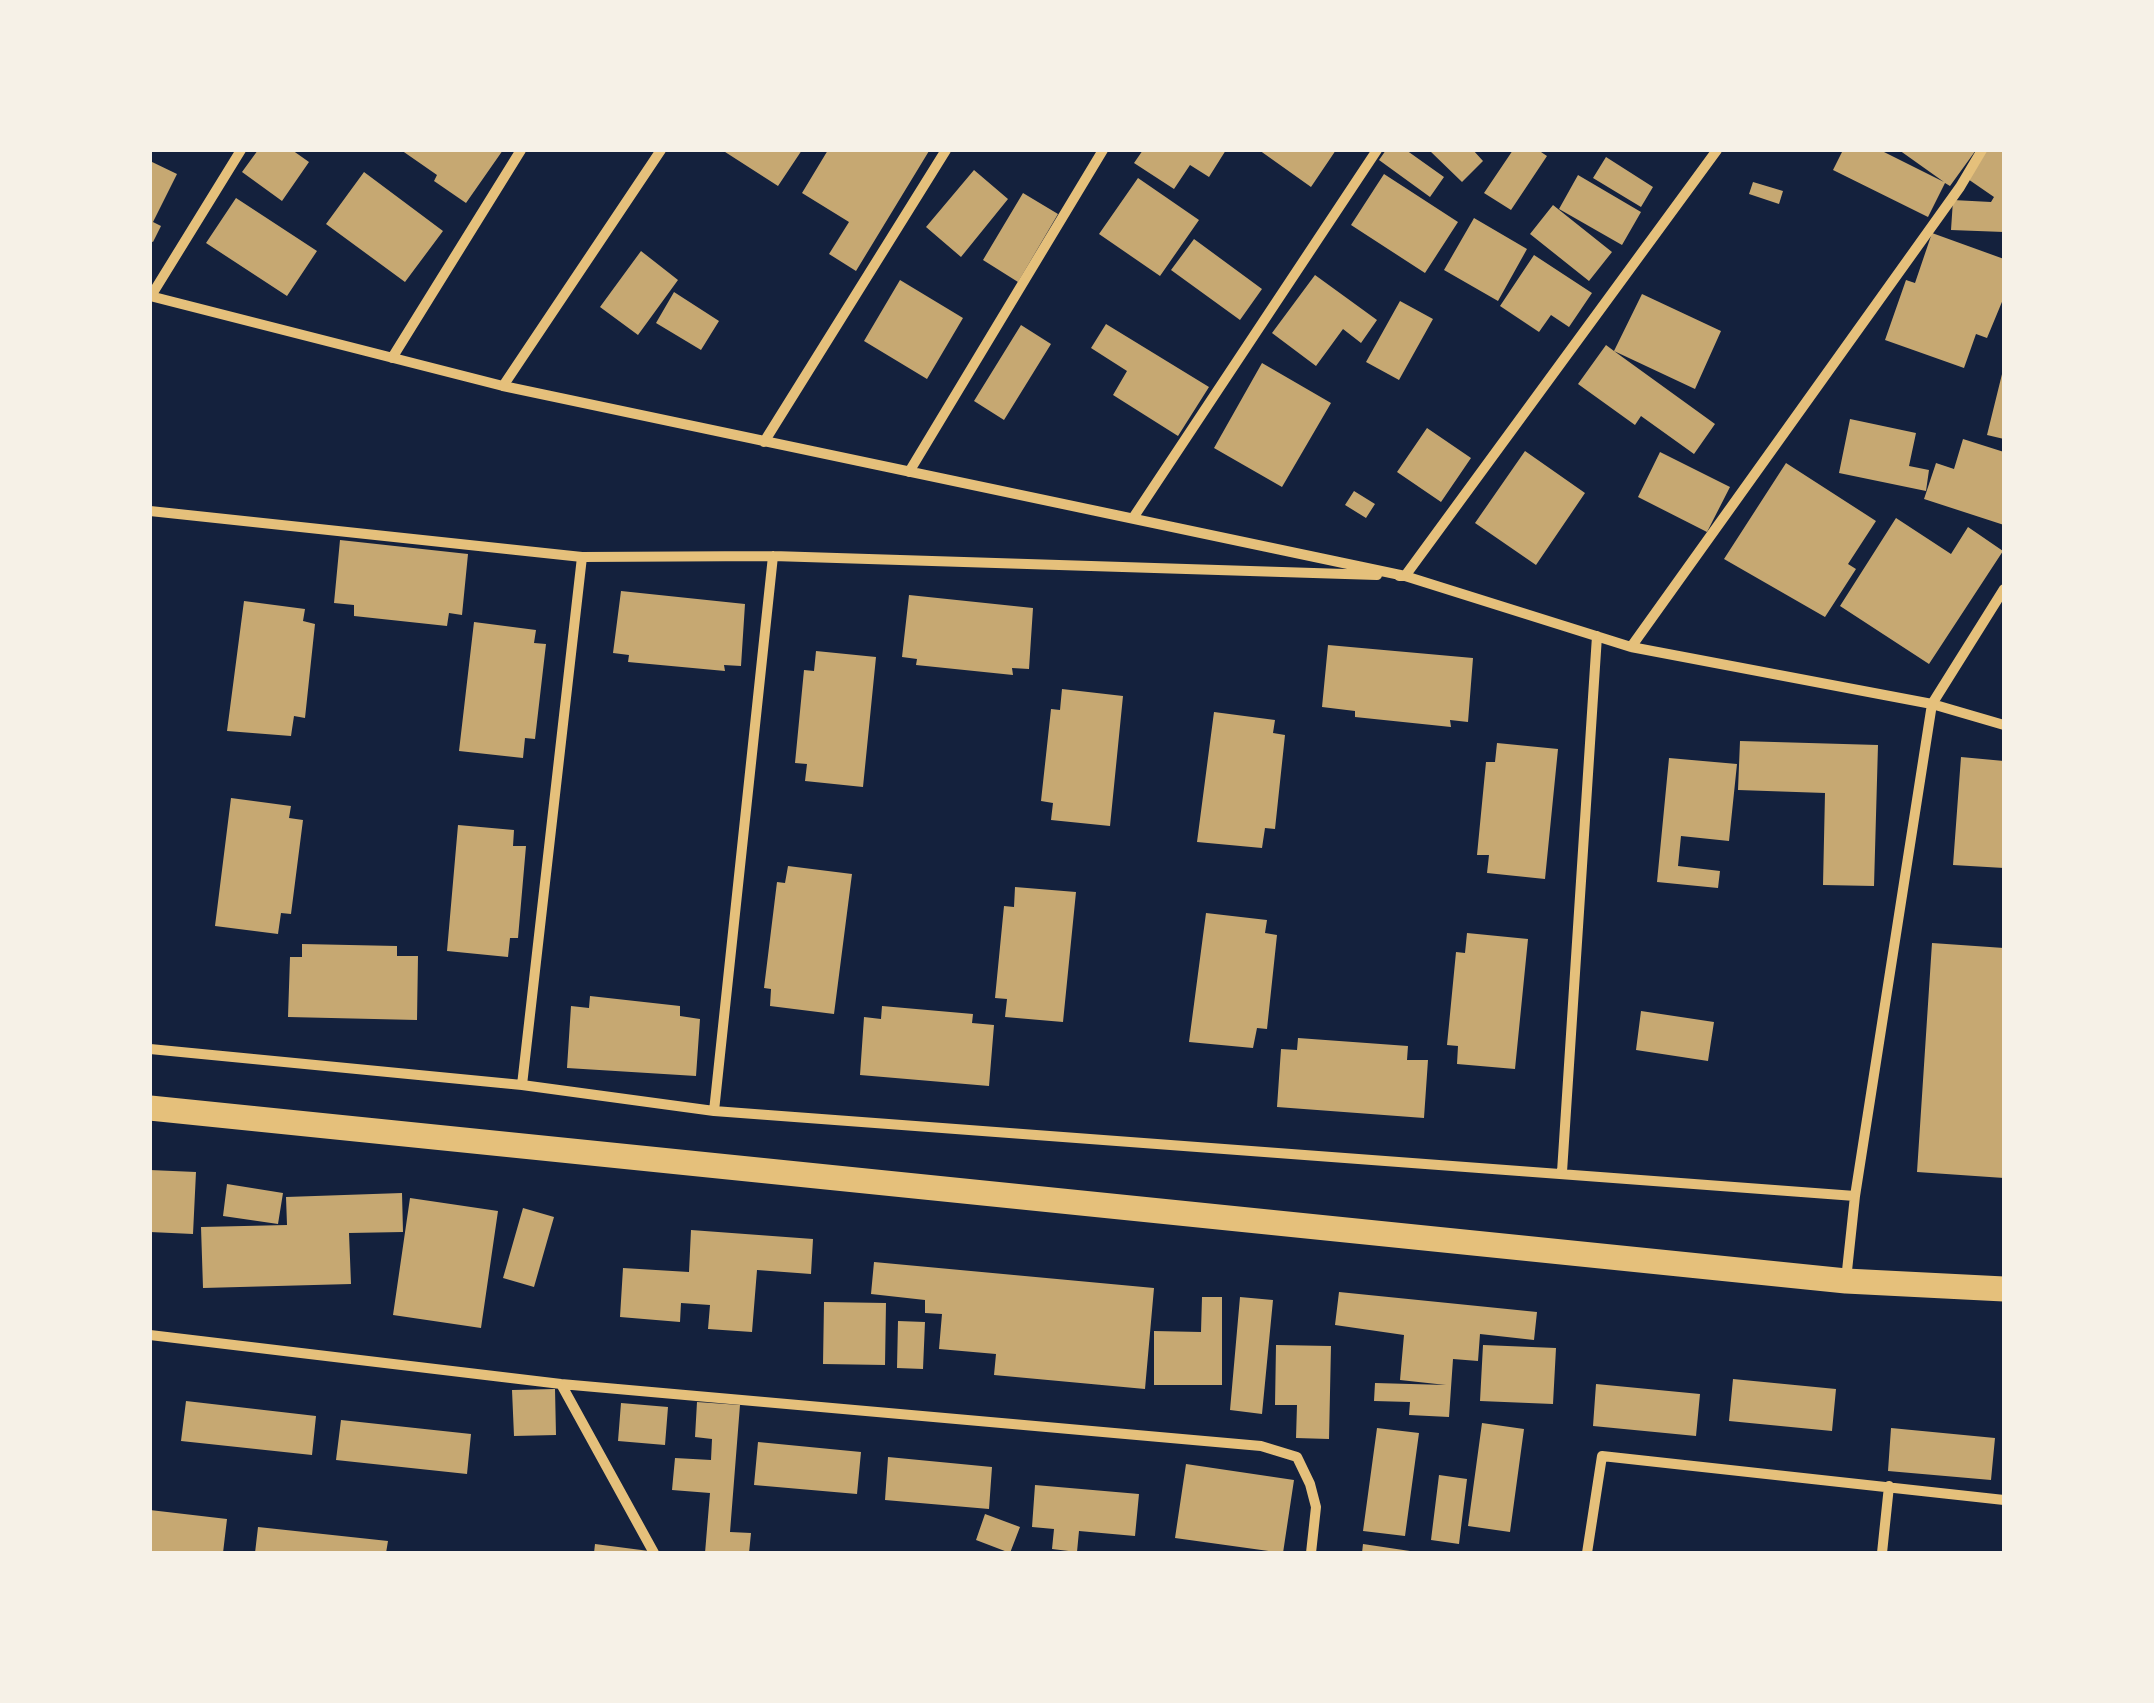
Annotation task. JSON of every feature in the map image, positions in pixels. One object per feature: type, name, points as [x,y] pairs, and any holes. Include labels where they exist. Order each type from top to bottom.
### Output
[{"type":"main road","points":[[150,1108],[1846,1282],[2004,1290]]},
{"type":"street","points":[[241,150],[150,296],[503,386],[1405,576],[1631,647],[1932,704],[2004,726]]},
{"type":"street","points":[[392,358],[521,150]]},
{"type":"street","points":[[503,386],[661,150]]},
{"type":"street","points":[[764,442],[946,150]]},
{"type":"street","points":[[909,472],[1104,150]]},
{"type":"street","points":[[1133,518],[1377,150]]},
{"type":"street","points":[[1405,576],[1717,150]]},
{"type":"street","points":[[1631,647],[1960,187],[1982,150]]},
{"type":"street","points":[[150,510],[582,558],[773,556],[1405,576]]},
{"type":"street","points":[[714,1111],[773,556]]},
{"type":"street","points":[[522,1085],[582,558]]},
{"type":"street","points":[[1846,1282],[1855,1196],[1932,704],[2004,589]]},
{"type":"street","points":[[1562,1172],[1597,636]]},
{"type":"street","points":[[150,1049],[522,1085],[714,1111],[1855,1196]]},
{"type":"street","points":[[150,1335],[561,1384],[1261,1446],[1297,1458],[1304,1470],[1316,1507],[1311,1553]]},
{"type":"street","points":[[561,1384],[654,1553]]},
{"type":"street","points":[[1588,1553],[1602,1456],[2004,1500]]},
{"type":"street","points":[[1882,1553],[1889,1486]]},
{"type":"building","points":[[258,150],[292,150],[309,162],[282,201],[242,172]]},
{"type":"building","points":[[401,150],[503,150],[466,203],[434,181],[437,175]]},
{"type":"building","points":[[722,150],[802,150],[778,186]]},
{"type":"building","points":[[828,150],[929,151],[856,271],[829,254],[849,222],[802,193]]},
{"type":"building","points":[[1143,150],[1226,150],[1209,177],[1190,165],[1174,189],[1134,163]]},
{"type":"building","points":[[1259,150],[1336,150],[1311,187]]},
{"type":"building","points":[[1386,150],[1406,150],[1444,177],[1430,197],[1379,160]]},
{"type":"building","points":[[1429,150],[1473,150],[1483,161],[1462,182]]},
{"type":"building","points":[[1513,150],[1538,150],[1547,156],[1511,210],[1484,193]]},
{"type":"building","points":[[1843,150],[1880,150],[1944,182],[1899,150],[1976,150],[1950,186],[1945,183],[1928,217],[1833,170]]},
{"type":"building","points":[[1982,150],[2004,150],[2004,232],[1951,230],[1953,200],[1991,202],[1994,197],[1965,177]]},
{"type":"building","points":[[1606,157],[1653,187],[1641,207],[1593,178]]},
{"type":"building","points":[[150,161],[177,174],[153,222],[161,226],[153,242],[150,241]]},
{"type":"building","points":[[974,170],[1008,199],[961,257],[926,227]]},
{"type":"building","points":[[364,172],[443,231],[405,282],[326,224]]},
{"type":"building","points":[[1384,174],[1458,222],[1425,273],[1351,225]]},
{"type":"building","points":[[1578,175],[1641,212],[1622,245],[1559,209]]},
{"type":"building","points":[[1138,178],[1199,220],[1160,276],[1099,234]]},
{"type":"building","points":[[1753,182],[1783,191],[1779,204],[1749,194]]},
{"type":"building","points":[[1023,193],[1058,214],[1018,282],[983,260]]},
{"type":"building","points":[[236,198],[317,251],[287,296],[206,243]]},
{"type":"building","points":[[1553,205],[1612,252],[1589,281],[1530,234]]},
{"type":"building","points":[[1474,218],[1527,249],[1498,301],[1444,270]]},
{"type":"building","points":[[1932,233],[2004,259],[2004,297],[1987,338],[1976,334],[1964,368],[1885,340],[1906,280],[1915,283]]},
{"type":"building","points":[[1194,239],[1262,289],[1240,320],[1171,270]]},
{"type":"building","points":[[641,251],[678,280],[638,335],[600,307]]},
{"type":"building","points":[[1534,255],[1592,293],[1569,327],[1551,315],[1539,332],[1500,306]]},
{"type":"building","points":[[1315,275],[1377,320],[1361,343],[1343,329],[1316,366],[1272,333]]},
{"type":"building","points":[[900,280],[963,318],[927,379],[864,341]]},
{"type":"building","points":[[674,292],[719,321],[701,350],[656,323]]},
{"type":"building","points":[[1642,294],[1721,331],[1695,389],[1614,351]]},
{"type":"building","points":[[1400,301],[1433,319],[1399,380],[1366,362]]},
{"type":"building","points":[[1106,324],[1209,387],[1178,436],[1113,395],[1127,371],[1091,348]]},
{"type":"building","points":[[1021,325],[1051,344],[1004,420],[974,401]]},
{"type":"building","points":[[1606,345],[1715,424],[1694,454],[1641,416],[1635,425],[1578,384]]},
{"type":"building","points":[[1262,363],[1331,403],[1282,487],[1214,448]]},
{"type":"building","points":[[2004,370],[2004,439],[1987,435]]},
{"type":"building","points":[[1850,419],[1916,433],[1909,466],[1929,470],[1926,491],[1839,473]]},
{"type":"building","points":[[1427,428],[1471,458],[1441,502],[1397,472]]},
{"type":"building","points":[[1963,439],[2004,452],[2004,525],[1924,499],[1936,463],[1954,469]]},
{"type":"building","points":[[1525,451],[1585,493],[1536,565],[1475,523]]},
{"type":"building","points":[[1660,452],[1730,487],[1707,532],[1638,497]]},
{"type":"building","points":[[1786,463],[1876,521],[1848,564],[1856,569],[1825,617],[1724,559]]},
{"type":"building","points":[[1354,491],[1375,504],[1366,518],[1345,505]]},
{"type":"building","points":[[1896,518],[1951,554],[1968,527],[2003,551],[1929,664],[1840,606]]},
{"type":"building","points":[[340,540],[468,554],[462,615],[449,613],[447,626],[354,616],[354,605],[334,603]]},
{"type":"building","points":[[621,591],[745,604],[741,666],[724,665],[725,671],[628,662],[629,655],[613,653]]},
{"type":"building","points":[[909,595],[1033,608],[1029,669],[1012,668],[1013,675],[916,665],[917,659],[902,657]]},
{"type":"building","points":[[244,601],[305,609],[303,621],[315,624],[305,718],[294,716],[291,736],[227,731]]},
{"type":"building","points":[[474,622],[536,630],[534,643],[546,644],[535,739],[525,738],[523,758],[459,751]]},
{"type":"building","points":[[1328,645],[1473,658],[1468,722],[1450,720],[1451,727],[1355,717],[1355,711],[1322,707]]},
{"type":"building","points":[[816,651],[876,657],[863,787],[805,781],[807,764],[795,763],[804,670],[814,671]]},
{"type":"building","points":[[1062,689],[1123,696],[1110,826],[1051,820],[1053,803],[1041,801],[1051,709],[1060,710]]},
{"type":"building","points":[[1214,712],[1275,720],[1273,733],[1285,735],[1275,829],[1265,828],[1262,848],[1197,842]]},
{"type":"building","points":[[1740,741],[1878,745],[1874,886],[1823,885],[1825,793],[1738,790]]},
{"type":"building","points":[[1497,743],[1558,749],[1545,879],[1487,873],[1489,855],[1477,855],[1486,762],[1495,762]]},
{"type":"building","points":[[1961,757],[2004,761],[2004,868],[1953,865]]},
{"type":"building","points":[[1669,758],[1737,764],[1729,841],[1681,836],[1678,866],[1720,871],[1718,888],[1657,882]]},
{"type":"building","points":[[231,798],[291,806],[289,818],[303,820],[291,914],[281,913],[278,934],[215,926]]},
{"type":"building","points":[[458,825],[514,830],[513,846],[526,846],[518,938],[510,938],[508,957],[447,951]]},
{"type":"building","points":[[788,866],[852,874],[834,1014],[770,1006],[771,989],[764,988],[777,882],[785,883]]},
{"type":"building","points":[[1015,887],[1076,892],[1063,1022],[1005,1017],[1007,999],[995,998],[1004,906],[1014,907]]},
{"type":"building","points":[[1206,913],[1267,920],[1265,933],[1277,935],[1267,1029],[1257,1028],[1253,1048],[1189,1042]]},
{"type":"building","points":[[1467,933],[1528,939],[1515,1069],[1457,1064],[1458,1046],[1447,1045],[1456,952],[1465,953]]},
{"type":"building","points":[[1932,943],[2004,948],[2004,1178],[1917,1172]]},
{"type":"building","points":[[302,944],[397,946],[397,956],[418,956],[417,1020],[288,1017],[290,957],[302,957]]},
{"type":"building","points":[[590,996],[680,1006],[680,1016],[700,1019],[696,1076],[567,1068],[571,1006],[589,1008]]},
{"type":"building","points":[[882,1006],[973,1014],[972,1023],[994,1025],[989,1086],[860,1075],[864,1017],[881,1019]]},
{"type":"building","points":[[1641,1011],[1714,1022],[1708,1061],[1636,1050]]},
{"type":"building","points":[[1298,1038],[1408,1046],[1407,1060],[1428,1060],[1424,1118],[1277,1107],[1281,1049],[1297,1050]]},
{"type":"building","points":[[150,1170],[196,1172],[193,1234],[150,1232]]},
{"type":"building","points":[[227,1184],[283,1193],[278,1224],[223,1216]]},
{"type":"building","points":[[402,1193],[403,1232],[349,1233],[351,1284],[203,1288],[201,1227],[287,1225],[286,1197]]},
{"type":"building","points":[[410,1198],[498,1211],[481,1328],[393,1315]]},
{"type":"building","points":[[523,1208],[554,1217],[534,1287],[503,1278]]},
{"type":"building","points":[[691,1230],[813,1239],[811,1274],[757,1270],[752,1332],[708,1329],[710,1305],[681,1303],[680,1322],[620,1317],[623,1268],[689,1272]]},
{"type":"building","points":[[874,1262],[1154,1288],[1145,1389],[994,1375],[996,1354],[939,1349],[942,1314],[925,1313],[925,1300],[871,1294]]},
{"type":"building","points":[[1339,1292],[1537,1312],[1534,1340],[1480,1334],[1478,1361],[1453,1359],[1449,1417],[1409,1415],[1410,1402],[1374,1401],[1375,1383],[1446,1385],[1400,1380],[1404,1335],[1335,1325]]},
{"type":"building","points":[[1202,1297],[1222,1297],[1222,1385],[1154,1385],[1154,1331],[1201,1332]]},
{"type":"building","points":[[1240,1297],[1273,1300],[1262,1414],[1230,1410]]},
{"type":"building","points":[[824,1302],[886,1303],[885,1365],[823,1364]]},
{"type":"building","points":[[898,1321],[925,1322],[923,1369],[897,1368]]},
{"type":"building","points":[[1276,1345],[1331,1346],[1329,1439],[1296,1438],[1297,1405],[1275,1405]]},
{"type":"building","points":[[1483,1345],[1556,1348],[1553,1404],[1480,1401]]},
{"type":"building","points":[[1733,1379],[1836,1389],[1832,1431],[1729,1421]]},
{"type":"building","points":[[1596,1384],[1700,1394],[1696,1436],[1593,1426]]},
{"type":"building","points":[[555,1389],[556,1435],[514,1436],[512,1390]]},
{"type":"building","points":[[186,1401],[316,1416],[312,1455],[181,1441]]},
{"type":"building","points":[[697,1402],[740,1405],[730,1532],[751,1533],[749,1553],[705,1553],[710,1493],[672,1490],[675,1458],[711,1460],[712,1439],[695,1437]]},
{"type":"building","points":[[621,1403],[668,1407],[665,1445],[618,1441]]},
{"type":"building","points":[[341,1420],[471,1434],[467,1474],[336,1460]]},
{"type":"building","points":[[1482,1423],[1524,1429],[1510,1532],[1468,1526]]},
{"type":"building","points":[[1377,1428],[1419,1433],[1405,1536],[1363,1531]]},
{"type":"building","points":[[1891,1428],[1995,1438],[1991,1480],[1888,1471]]},
{"type":"building","points":[[758,1442],[861,1452],[857,1494],[754,1485]]},
{"type":"building","points":[[888,1457],[992,1467],[989,1509],[885,1500]]},
{"type":"building","points":[[1186,1464],[1294,1480],[1283,1553],[1175,1538]]},
{"type":"building","points":[[1439,1475],[1467,1479],[1459,1544],[1431,1540]]},
{"type":"building","points":[[1035,1485],[1139,1494],[1135,1536],[1079,1531],[1077,1552],[1052,1549],[1054,1529],[1032,1527]]},
{"type":"building","points":[[150,1510],[227,1519],[223,1553],[150,1551]]},
{"type":"building","points":[[985,1514],[1020,1527],[1010,1553],[976,1540]]},
{"type":"building","points":[[258,1527],[388,1541],[386,1553],[255,1553]]},
{"type":"building","points":[[595,1544],[649,1551],[649,1553],[594,1553]]},
{"type":"building","points":[[1363,1544],[1410,1551],[1410,1553],[1362,1553]]}]
